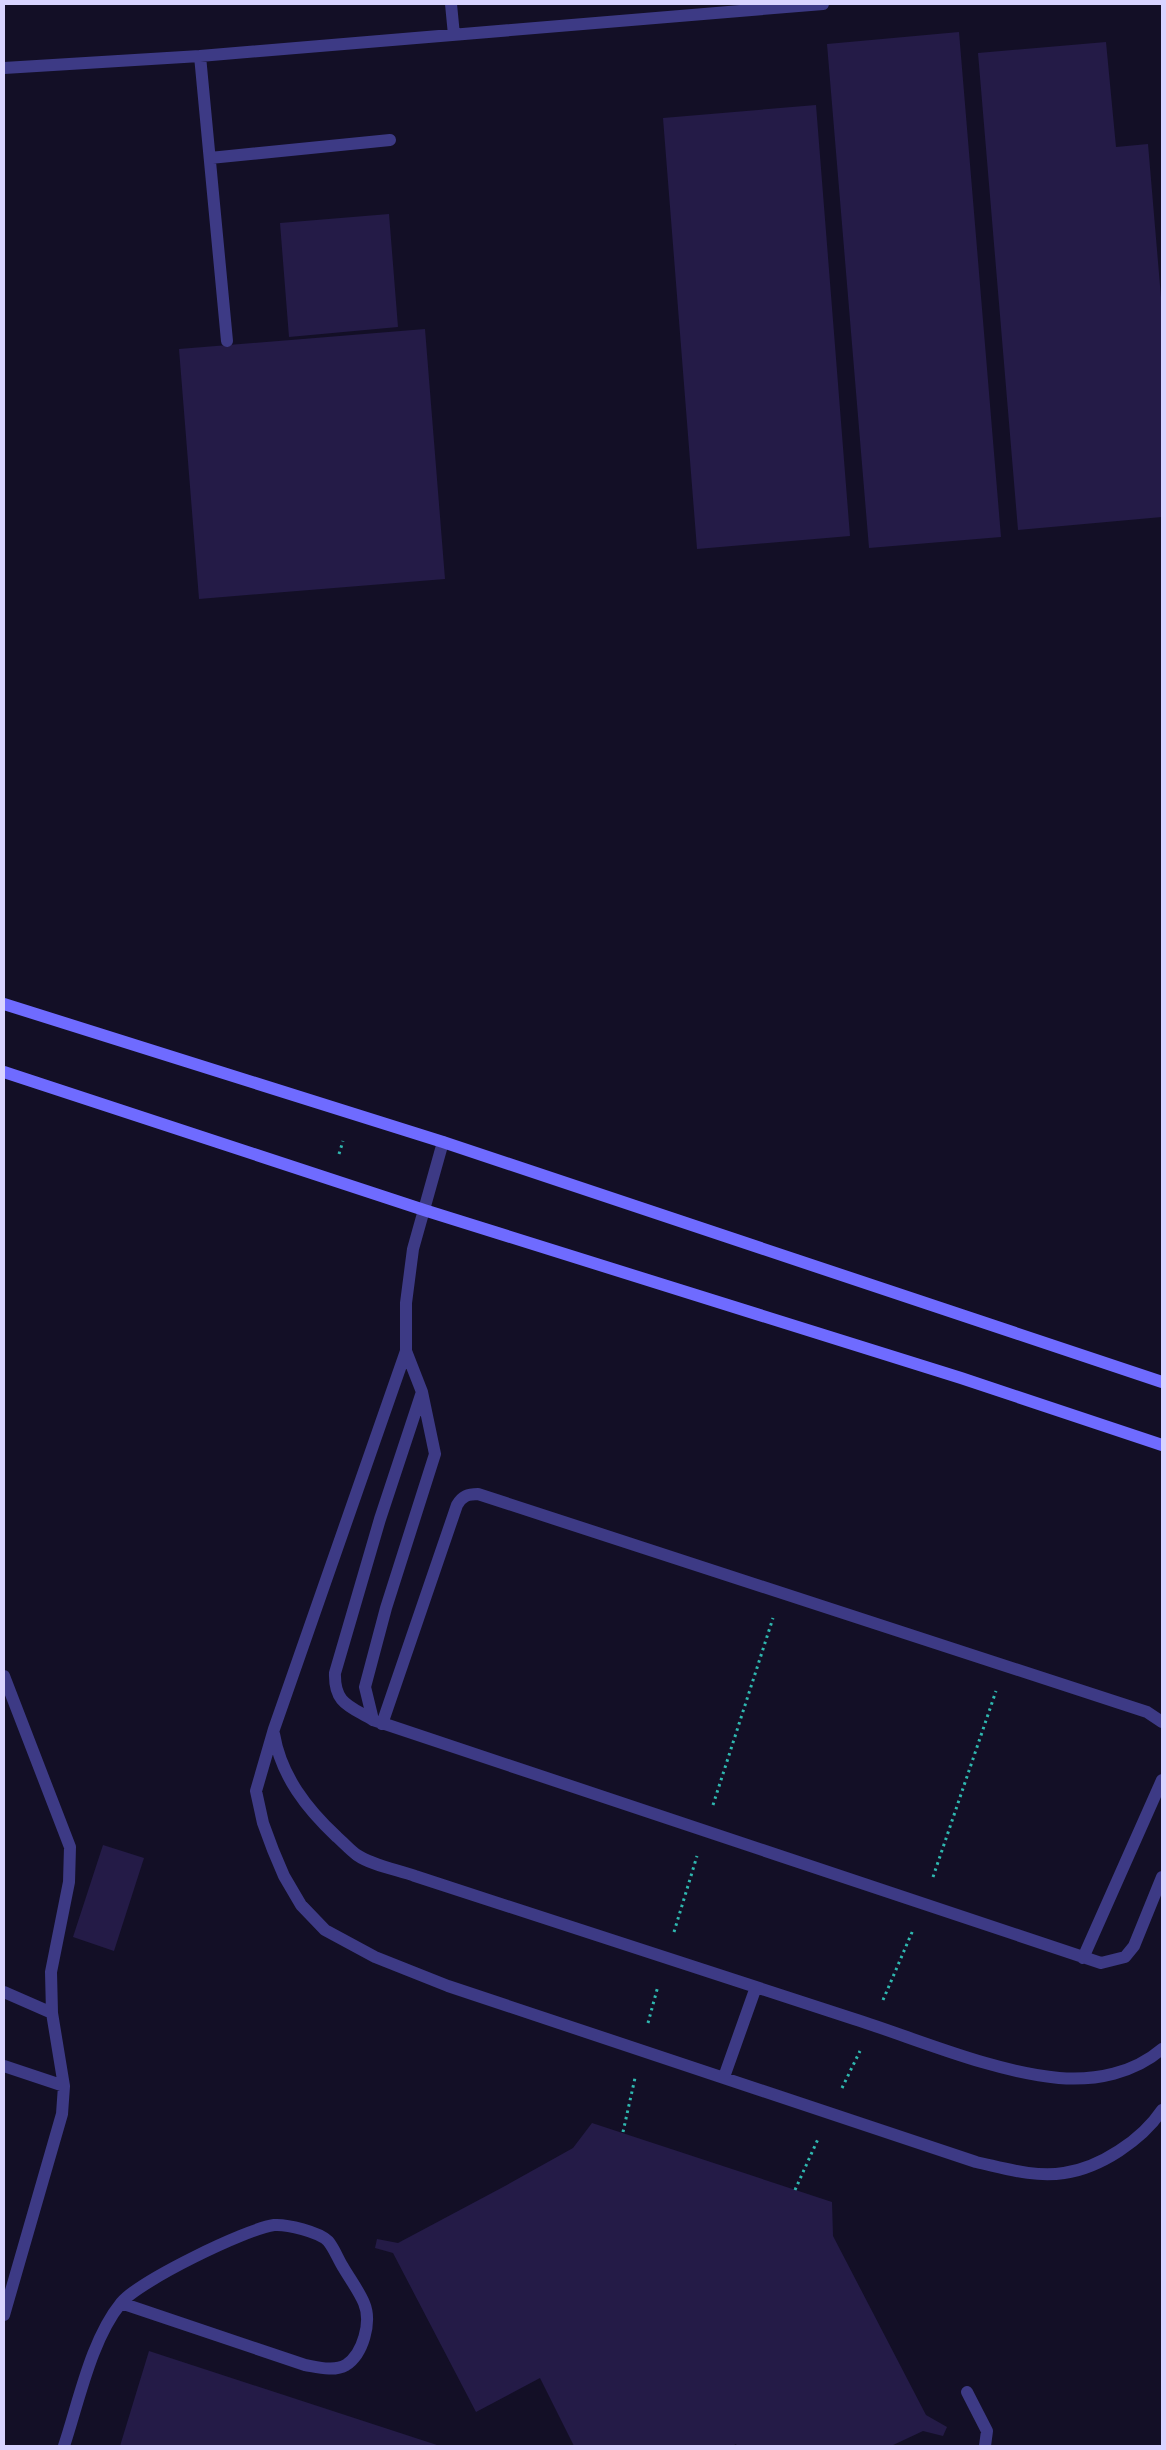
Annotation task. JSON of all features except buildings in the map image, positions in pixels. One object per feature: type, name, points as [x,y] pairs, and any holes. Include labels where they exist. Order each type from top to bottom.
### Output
[{"type":"main road","points":[[4,1004],[443,1142],[1162,1382]]},
{"type":"main road","points":[[4,1072],[424,1210],[961,1378],[1162,1444]]},
{"type":"lane","points":[[451,4],[454,35]]},
{"type":"lane","points":[[4,68],[200,56],[823,4]]},
{"type":"lane","points":[[200,56],[227,341]]},
{"type":"lane","points":[[210,158],[390,140]]},
{"type":"lane","points":[[443,1142],[413,1249],[406,1303],[406,1351],[274,1730],[256,1791],[263,1823],[284,1876],[301,1905],[325,1930],[375,1957],[448,1986],[976,2162],[1023,2172],[1064,2173],[1108,2158],[1136,2138],[1162,2110]]},
{"type":"lane","points":[[378,1722],[365,1687],[386,1608],[436,1454],[422,1392],[406,1351]]},
{"type":"lane","points":[[422,1392],[380,1519],[334,1673],[337,1695],[342,1701],[378,1722],[1101,1963],[1125,1957],[1134,1946],[1162,1877]]},
{"type":"lane","points":[[378,1722],[457,1505],[460,1498],[468,1494],[478,1494],[1147,1712],[1162,1722]]},
{"type":"lane","points":[[4,1676],[70,1847],[69,1882],[51,1972],[52,2013],[64,2086],[62,2114],[4,2316]]},
{"type":"lane","points":[[274,1730],[277,1751],[288,1777],[300,1795],[327,1827],[358,1856],[666,1959],[872,2024],[920,2042],[1024,2073],[1061,2078],[1117,2074],[1147,2062],[1162,2049]]},
{"type":"lane","points":[[1083,1958],[1162,1780]]},
{"type":"lane","points":[[724,2077],[756,1988]]},
{"type":"lane","points":[[4,1992],[52,2013]]},
{"type":"lane","points":[[4,2066],[64,2086]]},
{"type":"lane","points":[[64,2446],[95,2352],[107,2325],[121,2303],[141,2286],[251,2230],[276,2225],[301,2228],[327,2241],[364,2304],[367,2325],[359,2350],[346,2365],[327,2368],[305,2365],[121,2303]]},
{"type":"lane","points":[[967,2392],[987,2431],[985,2446]]},
{"type":"path","points":[[330,1179],[353,1114]]},
{"type":"path","points":[[623,2132],[641,2050],[666,1959],[781,1594]]},
{"type":"path","points":[[795,2190],[872,2024],[924,1905],[1005,1667]]}]
